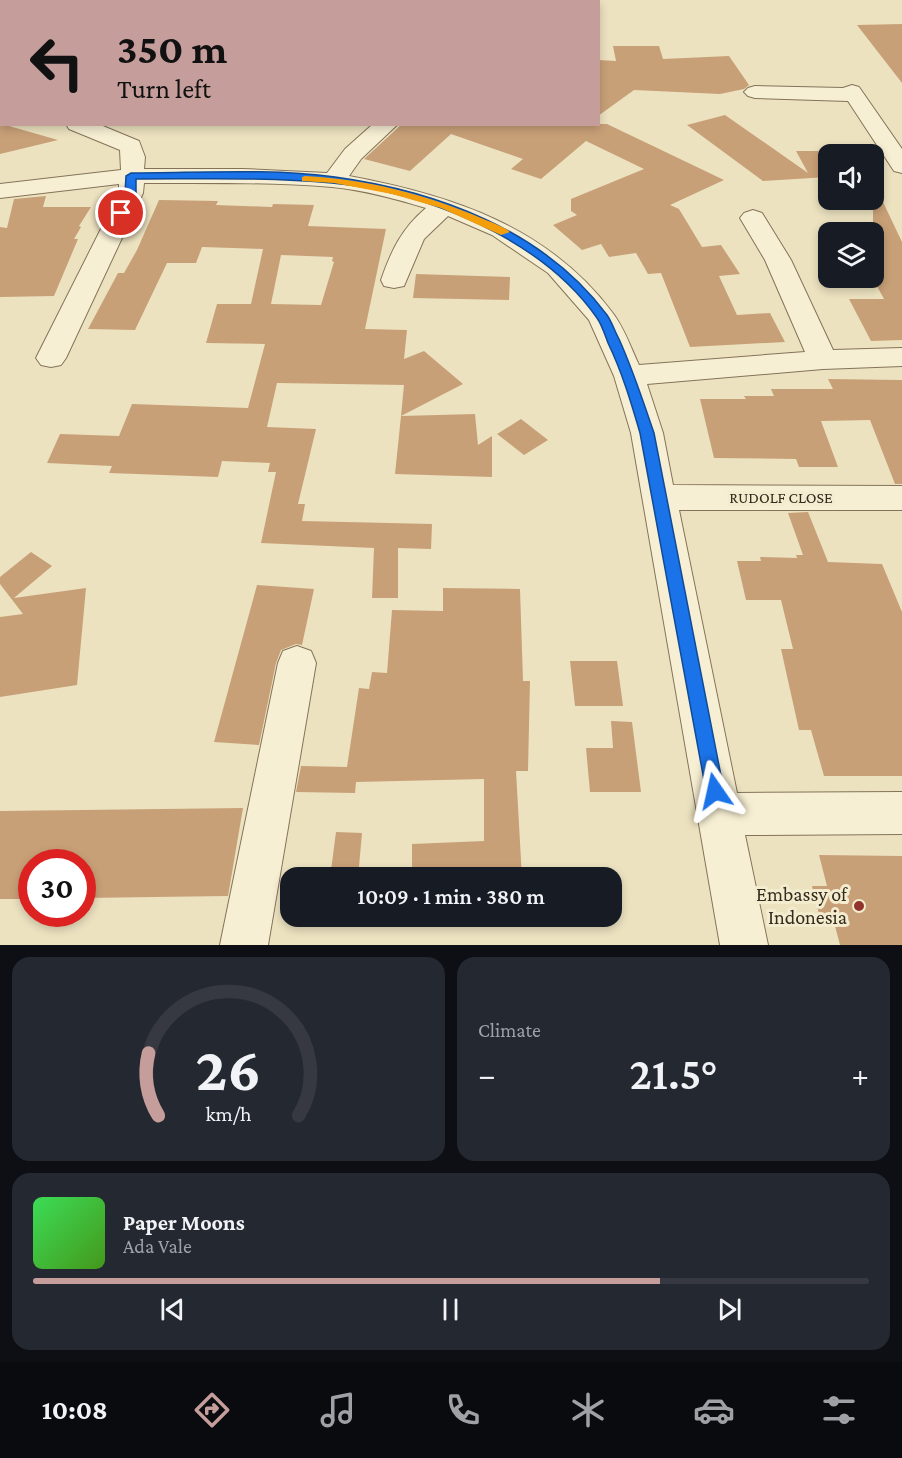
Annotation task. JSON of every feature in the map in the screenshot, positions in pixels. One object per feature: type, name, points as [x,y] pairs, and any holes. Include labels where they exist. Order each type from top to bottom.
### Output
[{"type":"street","points":[[755,92],[853,93],[902,166]]},
{"type":"street","points":[[51,358],[130,193],[131,146],[82,126]]},
{"type":"street","points":[[334,180],[353,154],[385,126]]},
{"type":"street","points":[[0,191],[131,176],[243,176],[334,180],[393,191],[445,206],[501,230],[557,267],[602,317],[629,376],[647,433],[744,945]]},
{"type":"street","points":[[394,280],[412,234],[421,224],[445,206]]},
{"type":"street","points":[[753,218],[778,260],[823,360]]},
{"type":"street","points":[[629,376],[823,360],[902,357]]},
{"type":"street","name":"RUDOLF CLOSE","points":[[660,497],[902,498]]},
{"type":"street","points":[[244,945],[297,663]]},
{"type":"street","points":[[719,814],[902,813]]},
{"type":"building","points":[[902,24],[902,83],[857,25]]},
{"type":"building","points":[[613,46],[659,46],[663,59],[729,56],[749,85],[744,89],[720,94],[634,90],[600,115],[600,60],[616,61]]},
{"type":"building","points":[[725,115],[808,173],[796,151],[818,151],[818,178],[763,181],[687,125]]},
{"type":"building","points":[[600,124],[607,124],[724,180],[670,205],[679,209],[702,247],[721,245],[740,274],[719,276],[737,315],[770,313],[785,342],[690,347],[661,273],[648,274],[636,253],[609,257],[601,244],[582,250],[553,225],[577,215],[571,211],[571,199],[644,169],[586,141],[541,179],[511,169],[523,159],[451,134],[410,171],[364,159],[400,126],[600,126]]},
{"type":"building","points":[[0,126],[9,126],[58,140],[0,154]]},
{"type":"building","points":[[46,196],[43,207],[91,207],[79,226],[81,227],[74,239],[78,239],[54,296],[0,297],[0,227],[7,228],[14,199]]},
{"type":"building","points":[[159,200],[218,201],[216,205],[272,207],[273,204],[314,205],[308,226],[386,229],[365,329],[407,330],[404,359],[424,351],[463,384],[401,416],[404,385],[277,383],[267,427],[316,429],[298,504],[305,504],[302,521],[432,524],[431,549],[398,548],[398,598],[372,598],[374,548],[261,543],[276,472],[268,472],[270,463],[222,461],[218,477],[109,473],[112,466],[47,463],[60,434],[119,436],[132,404],[248,408],[265,344],[206,343],[217,304],[251,304],[263,249],[202,247],[196,263],[167,263],[135,330],[88,329],[118,273],[124,273]],"holes":[[[281,255],[333,257],[334,262],[321,305],[271,304]]]},
{"type":"building","points":[[884,204],[902,242],[902,340],[871,341],[849,299],[884,299],[878,288],[884,288],[884,222],[873,222],[873,210],[884,210]]},
{"type":"building","points":[[416,274],[510,277],[509,300],[413,298]]},
{"type":"building","points":[[828,379],[902,380],[902,484],[895,484],[870,420],[821,421],[838,467],[799,467],[796,459],[714,458],[700,399],[746,399],[744,396],[774,396],[771,389],[833,389]]},
{"type":"building","points":[[475,414],[478,445],[492,436],[492,477],[395,474],[401,416]]},
{"type":"building","points":[[521,419],[548,440],[524,455],[497,434]]},
{"type":"building","points":[[808,512],[828,562],[882,564],[902,612],[902,776],[824,776],[811,730],[799,730],[781,649],[793,649],[781,600],[746,600],[737,561],[761,561],[760,557],[797,558],[796,555],[803,555],[788,513]]},
{"type":"building","points":[[31,552],[52,566],[14,598],[86,588],[77,685],[0,697],[0,617],[23,614],[0,584],[0,577]]},
{"type":"building","points":[[257,585],[314,589],[302,645],[296,644],[281,650],[276,663],[259,745],[214,742]]},
{"type":"building","points":[[443,588],[520,589],[523,681],[530,681],[528,771],[516,771],[521,867],[412,867],[412,844],[484,841],[484,779],[356,782],[355,793],[296,792],[301,766],[347,767],[359,688],[369,689],[372,672],[387,673],[392,610],[443,611]]},
{"type":"building","points":[[570,661],[617,661],[623,706],[575,706]]},
{"type":"building","points":[[611,721],[632,722],[641,792],[590,792],[586,748],[613,748]]},
{"type":"building","points":[[243,808],[228,896],[96,898],[96,849],[18,849],[18,899],[0,899],[0,811]]},
{"type":"building","points":[[336,832],[362,833],[359,867],[331,867]]},
{"type":"building","name":"Embassy of Indonesia","points":[[819,855],[902,856],[902,945],[840,945],[835,926],[822,926],[812,886],[827,886]]},
{"type":"slow traffic","points":[[305,179],[334,180],[393,191],[445,206],[505,232]]},
{"type":"place","name":"Embassy of Indonesia","points":[[859,906]]},
{"type":"route","points":[[121,213],[130,193],[131,176],[243,176],[334,180],[393,191],[445,206],[501,230],[557,267],[602,317],[629,376],[647,433],[715,791]]}]
